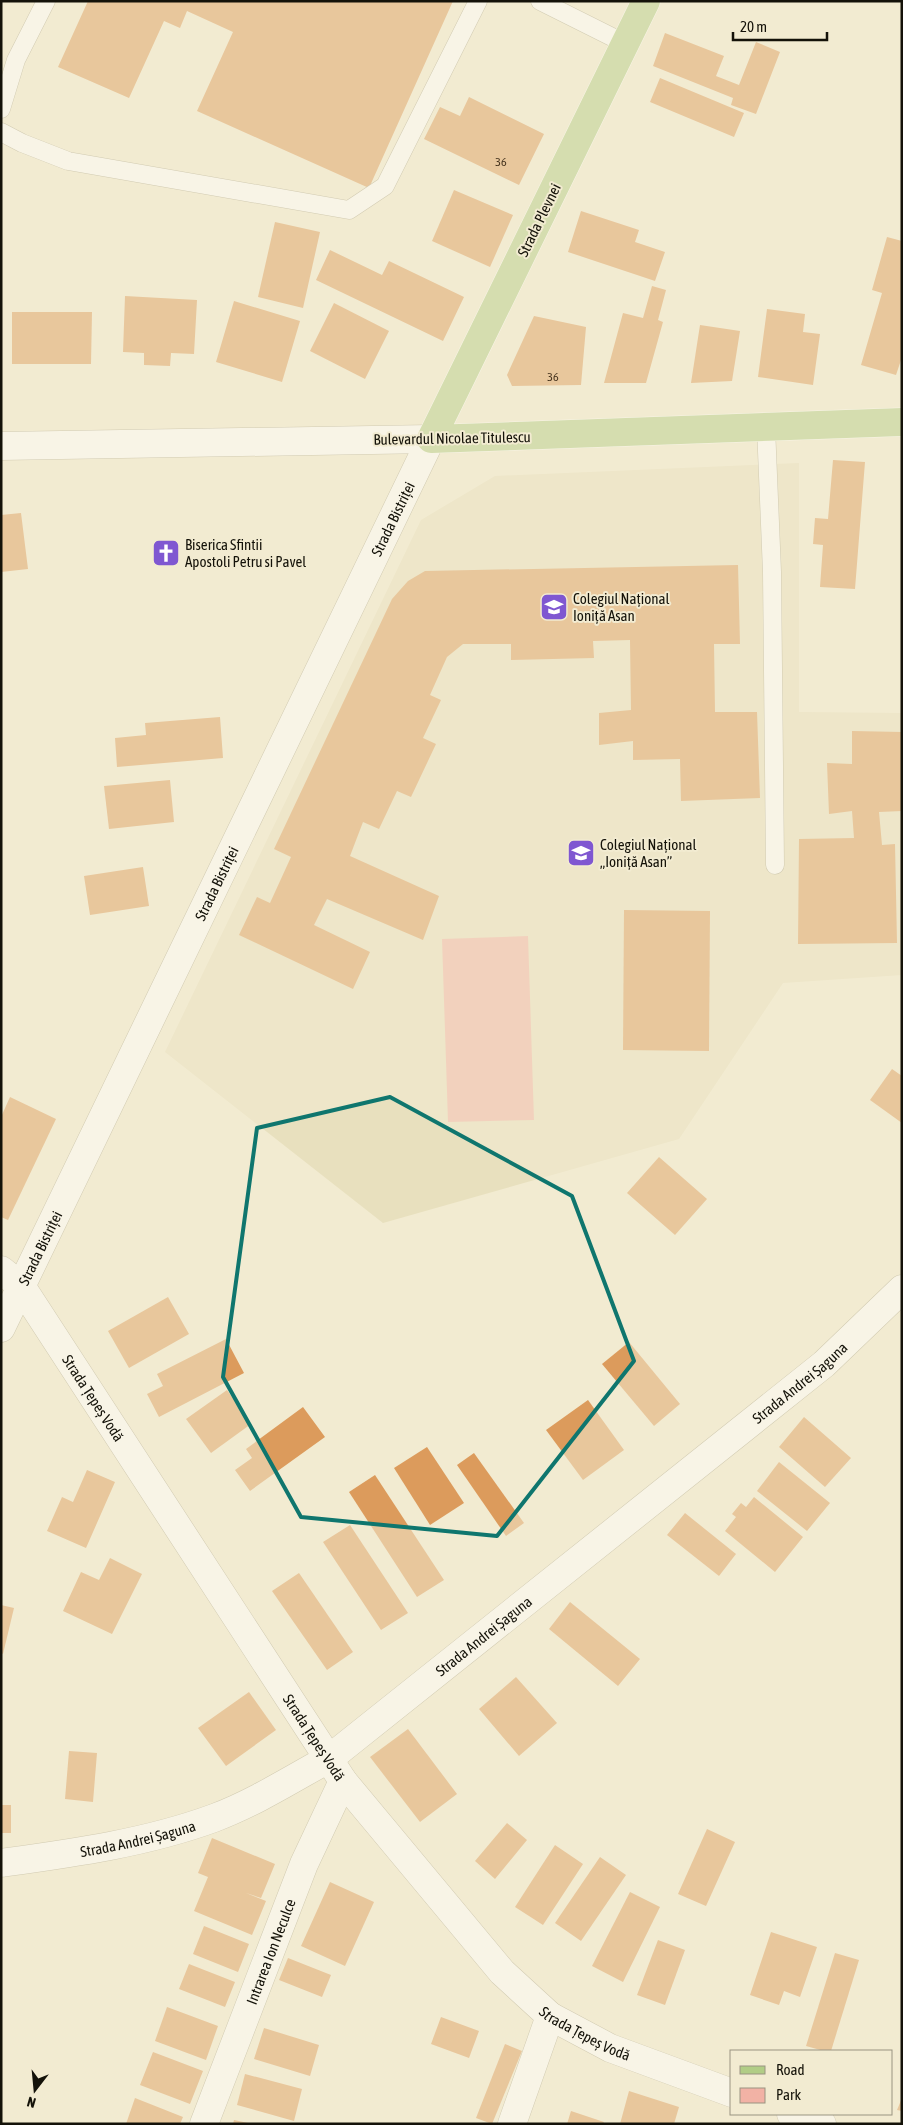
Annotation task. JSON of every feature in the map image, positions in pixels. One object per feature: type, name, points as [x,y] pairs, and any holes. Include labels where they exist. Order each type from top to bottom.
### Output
[{"type":"main road","name":"Strada Plevnei","points":[[431,439],[646,1]]},
{"type":"main road","name":"Bulevardul Nicolae Titulescu","points":[[431,439],[902,422]]},
{"type":"street","name":"Bulevardul Nicolae Titulescu","points":[[1,446],[431,439]]},
{"type":"street","name":"Strada Bistriței","points":[[1,1328],[11,1278],[431,439]]},
{"type":"street","name":"Strada Țepeș Vodă","points":[[11,1278],[337,1769],[502,1972],[550,2016],[610,2048],[730,2092]]},
{"type":"street","name":"Strada Andrei Șaguna","points":[[1,1863],[126,1843],[215,1818],[260,1796],[337,1769],[824,1364],[902,1289]]},
{"type":"street","name":"Intrarea Ion Neculce","points":[[204,2124],[301,1873],[337,1769]]},
{"type":"street","points":[[512,2124],[550,2016]]},
{"type":"street","points":[[794,2115],[822,2124]]},
{"type":"lane","points":[[1,109],[16,60],[46,1]]},
{"type":"lane","points":[[1,132],[22,143],[68,161],[349,210],[385,186],[478,1]]},
{"type":"lane","points":[[540,1],[626,44]]},
{"type":"lane","points":[[766,427],[772,572],[776,865]]},
{"type":"highlighted area","points":[[390,1097],[572,1196],[634,1361],[497,1536],[301,1517],[223,1377],[257,1128]]},
{"type":"shaded area","name":"Colegiul Național „Ioniță Asan”","points":[[799,463],[799,712],[902,713],[902,975],[783,983],[679,1139],[383,1223],[165,1052],[421,520],[495,476]]},
{"type":"green space","points":[[528,936],[534,1120],[448,1122],[442,939]]},
{"type":"building","points":[[88,1],[453,1],[369,188],[197,111],[233,32],[187,11],[180,28],[164,21],[129,98],[58,67]]},
{"type":"building","points":[[665,33],[724,56],[716,76],[739,85],[756,42],[780,52],[756,114],[731,105],[733,98],[653,66]]},
{"type":"building","points":[[660,78],[744,113],[734,137],[650,102]]},
{"type":"building","points":[[469,97],[544,134],[519,185],[424,139],[440,107],[460,116]]},
{"type":"building","points":[[454,190],[513,215],[490,267],[432,241]]},
{"type":"building","points":[[581,211],[639,230],[635,242],[665,252],[655,281],[568,252]]},
{"type":"building","points":[[275,222],[320,232],[303,308],[258,297]]},
{"type":"building","points":[[887,237],[902,241],[902,357],[896,375],[861,365],[882,293],[872,290]]},
{"type":"building","points":[[330,250],[382,275],[389,261],[464,297],[443,341],[316,280]]},
{"type":"building","points":[[652,286],[666,290],[658,320],[663,322],[646,383],[604,383],[623,313],[643,318]]},
{"type":"building","points":[[125,296],[197,300],[194,354],[171,353],[170,366],[144,365],[144,353],[123,352]]},
{"type":"building","points":[[234,301],[300,321],[282,382],[216,362]]},
{"type":"building","points":[[334,303],[389,331],[365,379],[310,351]]},
{"type":"building","points":[[767,309],[805,314],[803,332],[820,334],[813,385],[758,377]]},
{"type":"building","points":[[12,312],[92,312],[91,364],[12,364]]},
{"type":"building","points":[[534,316],[586,327],[581,385],[512,386],[507,375]]},
{"type":"building","points":[[700,325],[740,331],[732,381],[691,383]]},
{"type":"building","points":[[833,460],[865,462],[855,589],[820,587],[823,545],[813,544],[815,518],[828,519]]},
{"type":"building","points":[[21,513],[28,569],[1,572],[1,515]]},
{"type":"building","points":[[738,565],[740,644],[714,644],[715,712],[757,712],[760,798],[681,801],[680,759],[633,760],[633,741],[599,745],[599,713],[631,710],[630,640],[593,641],[594,658],[511,660],[511,644],[463,644],[447,657],[430,695],[441,700],[423,738],[436,744],[411,797],[397,791],[379,829],[363,822],[350,856],[439,896],[423,940],[327,899],[314,925],[370,952],[353,989],[239,935],[257,897],[270,903],[291,857],[274,849],[392,599],[408,581],[425,571]]},
{"type":"building","points":[[220,717],[223,758],[117,767],[115,738],[146,735],[145,723]]},
{"type":"building","points":[[852,731],[902,732],[902,811],[879,812],[882,845],[895,844],[897,943],[798,944],[799,839],[854,838],[852,811],[829,814],[827,763],[852,764]]},
{"type":"building","points":[[170,780],[174,822],[109,829],[104,786]]},
{"type":"building","points":[[143,867],[149,906],[90,915],[84,876]]},
{"type":"building","points":[[624,910],[710,911],[709,1051],[623,1050]]},
{"type":"building","points":[[892,1069],[902,1076],[902,1123],[870,1100]]},
{"type":"building","points":[[10,1097],[56,1119],[8,1220],[1,1217],[1,1117]]},
{"type":"building","points":[[659,1157],[707,1199],[675,1235],[627,1193]]},
{"type":"building","points":[[168,1297],[189,1334],[129,1368],[108,1331]]},
{"type":"building","points":[[226,1339],[244,1373],[159,1417],[147,1394],[163,1386],[157,1374]]},
{"type":"building","points":[[629,1342],[680,1404],[654,1426],[602,1364]]},
{"type":"building","points":[[227,1390],[251,1424],[211,1453],[186,1419]]},
{"type":"building","points":[[588,1400],[624,1450],[583,1480],[546,1430]]},
{"type":"building","points":[[303,1407],[325,1437],[250,1491],[235,1470],[252,1458],[246,1449]]},
{"type":"building","points":[[804,1417],[851,1458],[825,1487],[779,1447]]},
{"type":"building","points":[[427,1447],[464,1503],[430,1525],[394,1468]]},
{"type":"building","points":[[474,1453],[524,1523],[506,1536],[457,1465]]},
{"type":"building","points":[[779,1462],[830,1503],[807,1531],[757,1491]]},
{"type":"building","points":[[87,1470],[115,1482],[86,1548],[47,1531],[62,1497],[73,1502]]},
{"type":"building","points":[[375,1475],[444,1580],[417,1597],[349,1492]]},
{"type":"building","points":[[754,1497],[803,1537],[775,1572],[725,1531],[736,1517],[732,1514],[741,1503],[746,1507]]},
{"type":"building","points":[[685,1513],[736,1554],[719,1576],[667,1535]]},
{"type":"building","points":[[350,1525],[408,1613],[381,1630],[323,1542]]},
{"type":"building","points":[[110,1558],[142,1574],[112,1634],[63,1611],[81,1572],[99,1580]]},
{"type":"building","points":[[299,1573],[353,1652],[327,1670],[272,1591]]},
{"type":"building","points":[[570,1602],[640,1659],[618,1686],[549,1629]]},
{"type":"building","points":[[1,1605],[14,1608],[3,1654],[1,1653]]},
{"type":"building","points":[[516,1677],[557,1723],[519,1756],[479,1709]]},
{"type":"building","points":[[249,1692],[276,1730],[226,1766],[198,1728]]},
{"type":"building","points":[[408,1729],[457,1794],[420,1822],[370,1757]]},
{"type":"building","points":[[69,1751],[97,1753],[93,1802],[65,1799]]},
{"type":"building","points":[[1,1805],[11,1805],[11,1833],[1,1833]]},
{"type":"building","points":[[507,1823],[527,1840],[495,1879],[475,1861]]},
{"type":"building","points":[[707,1829],[735,1842],[706,1906],[678,1894]]},
{"type":"building","points":[[212,1838],[275,1864],[261,1898],[246,1893],[266,1901],[252,1935],[194,1911],[208,1877],[198,1873]]},
{"type":"building","points":[[555,1845],[583,1864],[543,1925],[515,1907]]},
{"type":"building","points":[[600,1857],[626,1875],[581,1941],[555,1923]]},
{"type":"building","points":[[330,1882],[374,1902],[345,1966],[301,1946]]},
{"type":"building","points":[[630,1892],[660,1907],[623,1982],[592,1966]]},
{"type":"building","points":[[204,1926],[249,1944],[238,1972],[193,1954]]},
{"type":"building","points":[[771,1932],[817,1947],[800,1997],[784,1991],[779,2005],[750,1995]]},
{"type":"building","points":[[658,1940],[685,1950],[665,2005],[637,1995]]},
{"type":"building","points":[[835,1953],[859,1960],[831,2050],[820,2050],[806,2046]]},
{"type":"building","points":[[288,1958],[331,1975],[322,1997],[279,1980]]},
{"type":"building","points":[[189,1964],[235,1982],[225,2007],[179,1989]]},
{"type":"building","points":[[167,2007],[218,2026],[206,2060],[155,2041]]},
{"type":"building","points":[[441,2017],[479,2031],[469,2058],[431,2044]]},
{"type":"building","points":[[264,2028],[319,2045],[310,2076],[254,2059]]},
{"type":"building","points":[[505,2044],[522,2051],[492,2124],[476,2118]]},
{"type":"building","points":[[153,2052],[203,2071],[190,2104],[140,2085]]},
{"type":"building","points":[[245,2074],[302,2089],[294,2121],[237,2105]]},
{"type":"building","points":[[629,2091],[679,2107],[674,2124],[620,2124]]},
{"type":"building","points":[[135,2098],[183,2117],[180,2124],[126,2124]]},
{"type":"building","points":[[902,2098],[902,2111],[897,2110]]},
{"type":"building","points":[[571,2111],[604,2122],[603,2124],[567,2124]]},
{"type":"building","points":[[234,2120],[248,2123],[248,2124],[233,2124]]},
{"type":"place","name":"Biserica Sfintii Apostoli Petru si Pavel","points":[[166,553]]},
{"type":"place","name":"Colegiul Național Ioniță Asan","points":[[554,607]]},
{"type":"place","name":"Colegiul Național „Ioniță Asan”","points":[[581,853]]}]
